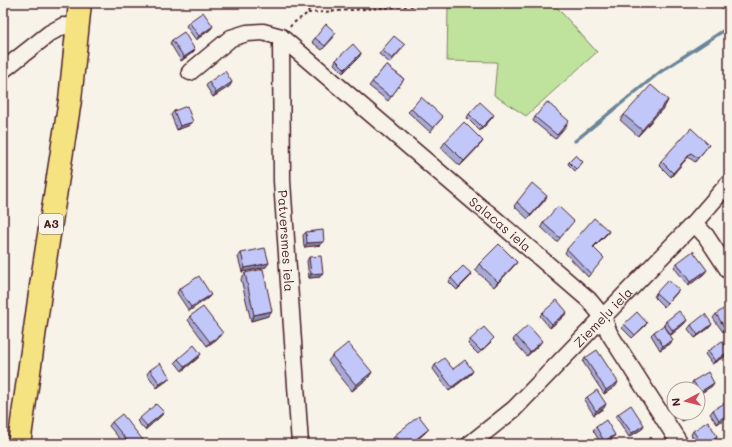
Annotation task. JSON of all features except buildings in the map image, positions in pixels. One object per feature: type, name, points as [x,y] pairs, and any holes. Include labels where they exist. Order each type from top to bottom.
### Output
[{"type":"highway","name":"A3","points":[[19,444],[41,286],[70,100],[80,3]]},
{"type":"street","points":[[3,70],[50,33],[64,26],[77,27]]},
{"type":"street","points":[[190,72],[231,38],[247,33],[263,32],[281,37]]},
{"type":"street","name":"Salacas iela","points":[[281,37],[589,300],[603,317],[609,333],[680,444]]},
{"type":"street","name":"Patversmes iela","points":[[281,37],[282,181],[300,444]]},
{"type":"street","name":"Ziemeļu iela","points":[[470,444],[514,409],[694,223],[729,183]]},
{"type":"street","points":[[694,223],[706,236],[729,271]]},
{"type":"path","points":[[308,13],[310,3]]},
{"type":"path","points":[[281,37],[292,24],[308,13],[452,3]]},
{"type":"green space","points":[[515,3],[553,3],[597,52],[526,116],[494,95],[497,62],[447,61],[448,8]]},
{"type":"waterway","points":[[720,3],[729,17]]},
{"type":"waterway","points":[[575,141],[660,72],[729,27]]}]
